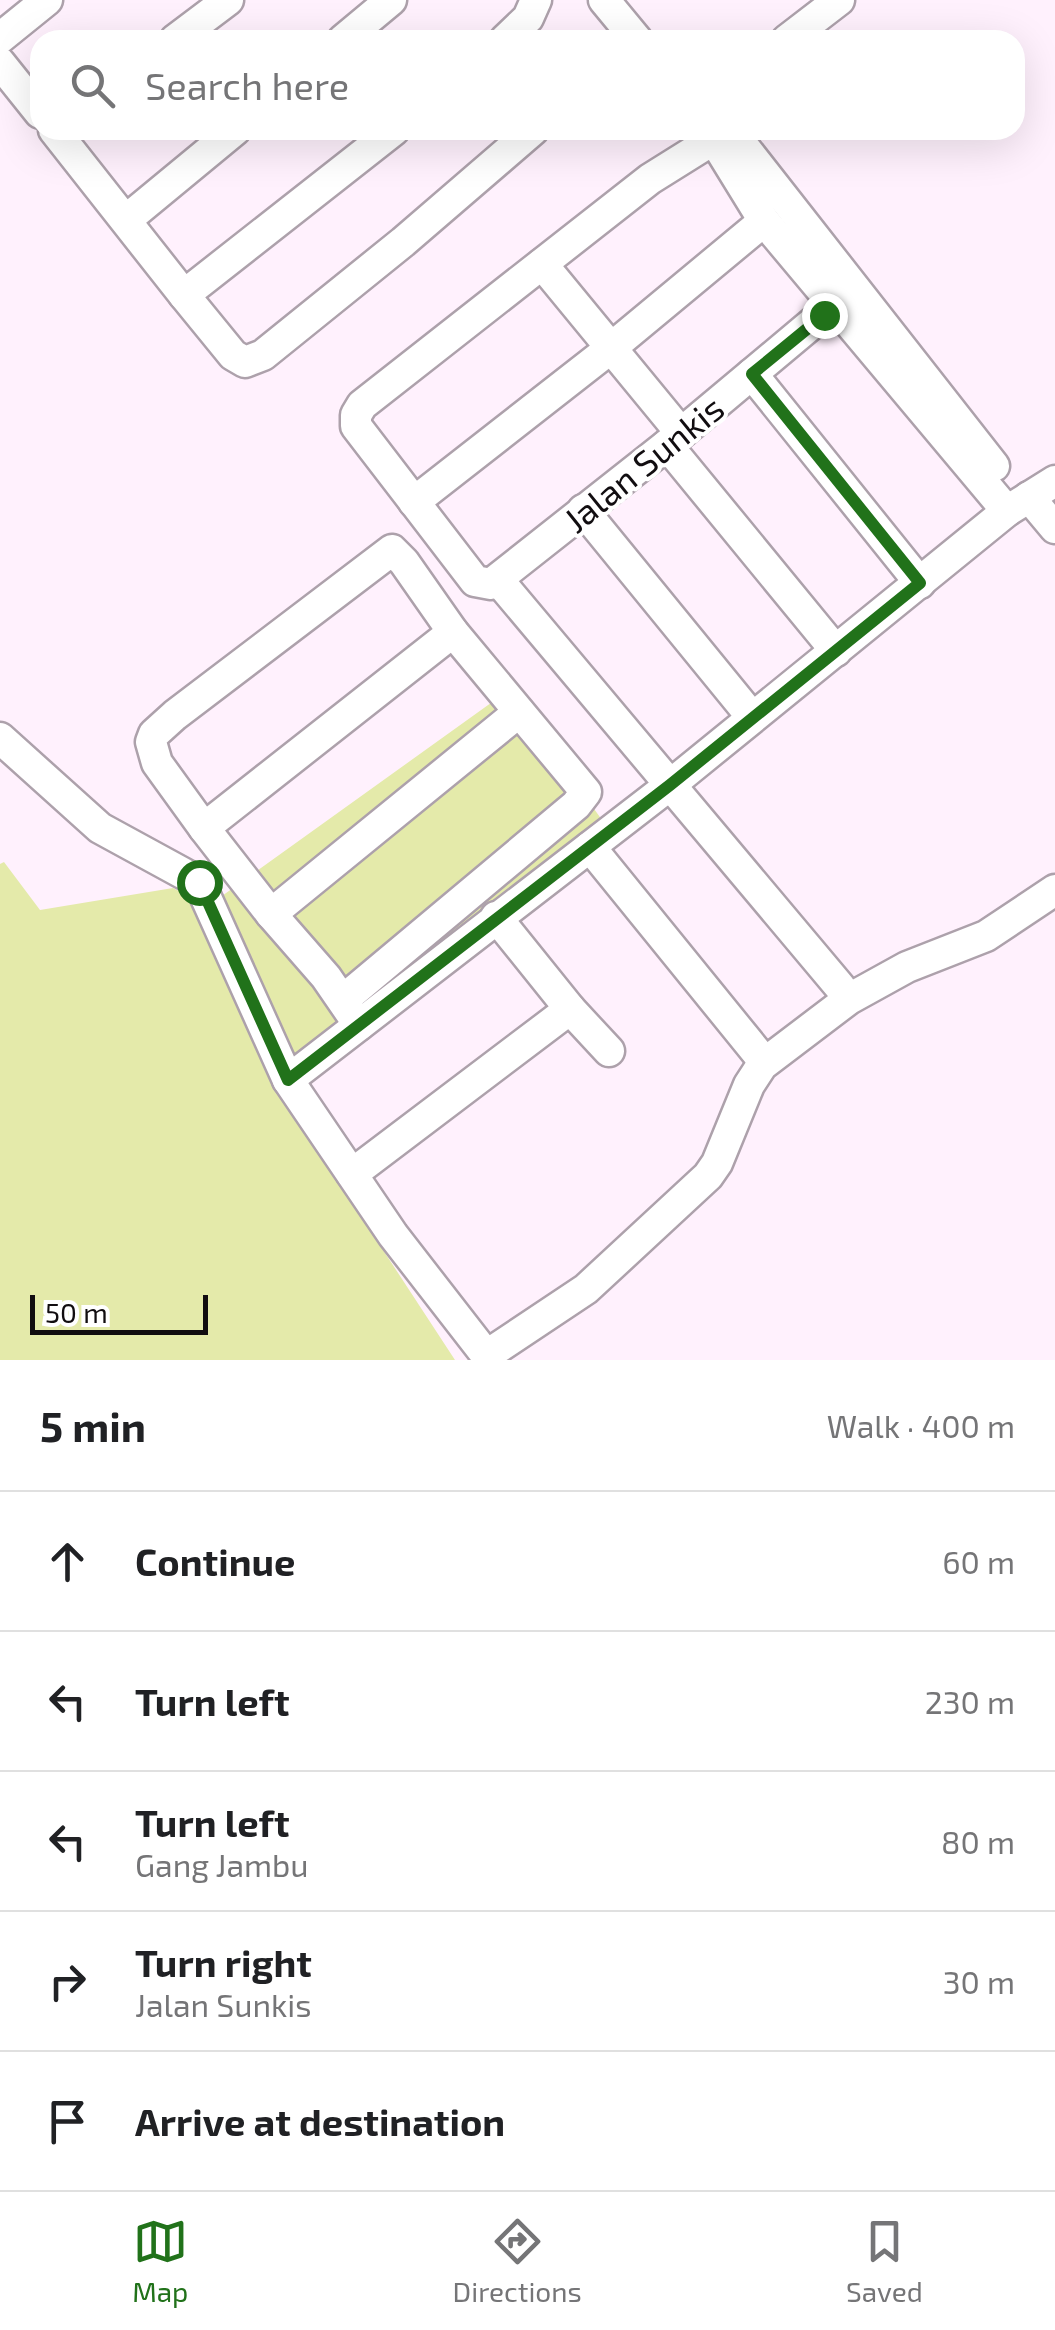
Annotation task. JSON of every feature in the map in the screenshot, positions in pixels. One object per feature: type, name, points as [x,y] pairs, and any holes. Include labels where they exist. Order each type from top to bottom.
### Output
[{"type":"street","points":[[0,38],[46,0]]},
{"type":"street","points":[[188,30],[228,0]]},
{"type":"street","points":[[355,30],[391,0]]},
{"type":"street","points":[[515,30],[528,18],[536,0]]},
{"type":"street","points":[[604,0],[629,30]]},
{"type":"street","points":[[800,30],[838,0]]},
{"type":"street","points":[[0,63],[30,99]]},
{"type":"street","points":[[63,140],[233,355],[245,362],[262,355],[403,242],[521,140]]},
{"type":"street","points":[[126,220],[223,140]]},
{"type":"street","points":[[184,295],[381,140]]},
{"type":"street","points":[[715,141],[764,221],[816,262],[1055,528]]},
{"type":"street","points":[[840,987],[499,580],[482,585],[474,581],[356,426],[356,415],[362,405],[650,179],[715,141],[744,147],[816,262],[833,306],[1028,497]]},
{"type":"street","points":[[414,502],[611,348],[764,221]]},
{"type":"street","points":[[542,264],[611,348],[674,439],[836,651]]},
{"type":"street","name":"Jalan Sunkis","points":[[499,580],[833,306]]},
{"type":"street","points":[[752,374],[920,583]]},
{"type":"street","points":[[351,1012],[496,917],[590,846],[1028,497]]},
{"type":"street","points":[[583,510],[752,718]]},
{"type":"street","points":[[288,1080],[351,1012],[586,796],[585,788],[453,632],[392,550],[175,715],[154,734],[151,742],[152,754],[204,828],[351,1012]]},
{"type":"street","points":[[204,828],[453,632]]},
{"type":"street","points":[[271,914],[520,712]]},
{"type":"street","points":[[0,738],[100,828],[199,882],[288,1080],[393,1234],[489,1358],[586,1289],[708,1176],[762,1065],[849,998],[906,967],[1009,924],[1055,890]]},
{"type":"street","points":[[590,846],[758,1054]]},
{"type":"street","points":[[496,917],[570,1010],[609,1051]]},
{"type":"street","points":[[352,1174],[570,1010]]},
{"type":"green space","points":[[509,690],[607,827],[275,1085],[455,1360],[0,1360],[0,864],[4,862],[40,910],[173,888],[208,906]]},
{"type":"route","points":[[199,882],[288,1080],[670,785],[920,583],[752,374],[824,315]]}]
